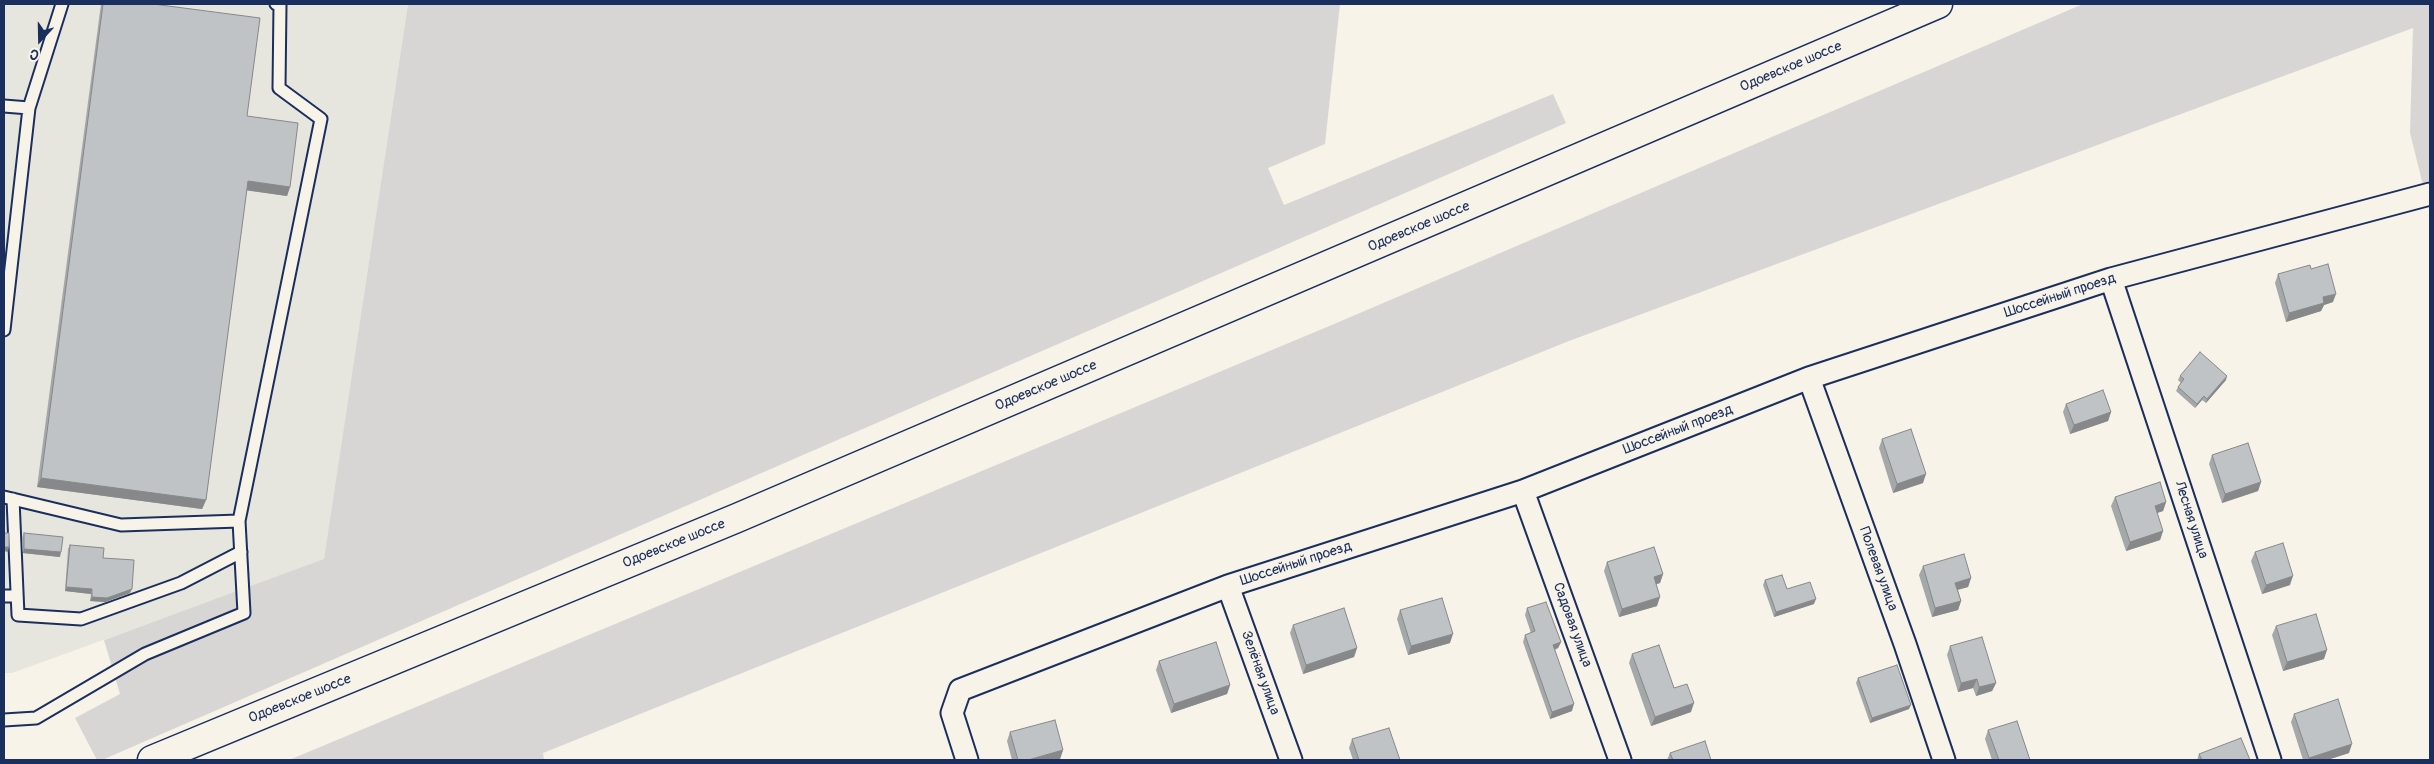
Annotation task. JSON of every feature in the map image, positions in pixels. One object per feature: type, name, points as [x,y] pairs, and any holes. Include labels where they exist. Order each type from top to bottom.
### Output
[{"type":"main road","name":"Одоевское шоссе","points":[[152,760],[728,522],[1938,4]]},
{"type":"street","name":"Шоссейный проезд","points":[[968,760],[952,713],[960,690],[1228,586],[1523,490],[1809,378],[2111,279],[2430,194]]},
{"type":"street","name":"Лесная улица","points":[[2111,279],[2270,760]]},
{"type":"street","name":"Полевая улица","points":[[1809,378],[1905,644],[1944,760]]},
{"type":"street","name":"Садовая улица","points":[[1523,490],[1620,760]]},
{"type":"street","name":"Зелёная улица","points":[[1228,586],[1291,760]]},
{"type":"lane","points":[[4,330],[29,108],[62,4]]},
{"type":"lane","points":[[4,720],[36,718],[145,654],[244,613],[239,522],[320,119],[279,88],[280,5],[276,4]]},
{"type":"lane","points":[[4,106],[29,108]]},
{"type":"lane","points":[[239,522],[121,525],[8,498],[18,615],[82,619],[182,582],[240,552]]},
{"type":"lane","points":[[4,596],[17,596]]},
{"type":"shaded area","points":[[4,4],[408,4],[324,560],[12,673],[4,673]]},
{"type":"shaded area","points":[[408,4],[1340,4],[1325,144],[1268,168],[1284,205],[1553,94],[1566,123],[102,760],[97,760],[75,718],[120,694],[104,640],[324,559]]},
{"type":"shaded area","points":[[2083,4],[2430,4],[2430,213],[2410,133],[2413,28],[1569,341],[543,753],[544,760],[289,760],[1327,327]]},
{"type":"building","points":[[103,4],[153,4],[260,18],[247,116],[298,123],[290,187],[248,181],[206,500],[41,478]]},
{"type":"building","points":[[2328,264],[2336,294],[2323,297],[2324,303],[2289,313],[2278,274],[2310,265],[2311,269]]},
{"type":"building","points":[[2200,352],[2227,376],[2207,399],[2204,396],[2197,404],[2178,387],[2184,379],[2180,376]]},
{"type":"building","points":[[2103,390],[2111,412],[2074,425],[2066,404]]},
{"type":"building","points":[[1911,429],[1926,474],[1897,484],[1882,439]]},
{"type":"building","points":[[2248,443],[2261,482],[2225,494],[2212,455]]},
{"type":"building","points":[[2160,482],[2166,502],[2155,506],[2163,531],[2130,542],[2115,497]]},
{"type":"building","points":[[4,533],[9,533],[9,547],[4,547]]},
{"type":"building","points":[[24,533],[63,537],[61,552],[24,549]]},
{"type":"building","points":[[2283,543],[2293,576],[2266,585],[2255,552]]},
{"type":"building","points":[[70,545],[104,548],[103,558],[134,560],[132,589],[107,598],[92,597],[92,589],[66,587]]},
{"type":"building","points":[[1654,547],[1663,574],[1654,577],[1660,597],[1622,609],[1607,562]]},
{"type":"building","points":[[1964,554],[1971,578],[1955,583],[1961,601],[1935,608],[1923,566]]},
{"type":"building","points":[[1782,575],[1787,589],[1810,582],[1816,599],[1776,612],[1765,580]]},
{"type":"building","points":[[1442,598],[1453,634],[1411,646],[1400,610]]},
{"type":"building","points":[[1546,602],[1561,642],[1553,645],[1574,704],[1552,712],[1525,635],[1535,631],[1527,608]]},
{"type":"building","points":[[1344,608],[1357,648],[1306,665],[1293,625]]},
{"type":"building","points":[[2316,614],[2327,650],[2287,662],[2276,626]]},
{"type":"building","points":[[1982,637],[1996,683],[1979,687],[1977,679],[1961,683],[1950,646]]},
{"type":"building","points":[[1216,642],[1230,685],[1174,704],[1159,661]]},
{"type":"building","points":[[1659,645],[1674,688],[1687,684],[1694,703],[1655,717],[1632,654]]},
{"type":"building","points":[[1897,665],[1911,705],[1872,718],[1858,678]]},
{"type":"building","points":[[2338,699],[2352,744],[2309,758],[2294,714]]},
{"type":"building","points":[[1055,720],[1063,750],[1028,760],[1018,760],[1010,732]]},
{"type":"building","points":[[2017,721],[2030,760],[1999,760],[1988,730]]},
{"type":"building","points":[[1389,728],[1400,760],[1359,760],[1352,739]]},
{"type":"building","points":[[2241,738],[2250,760],[2202,760],[2199,754]]},
{"type":"building","points":[[1705,741],[1711,760],[1673,760],[1670,753]]}]
